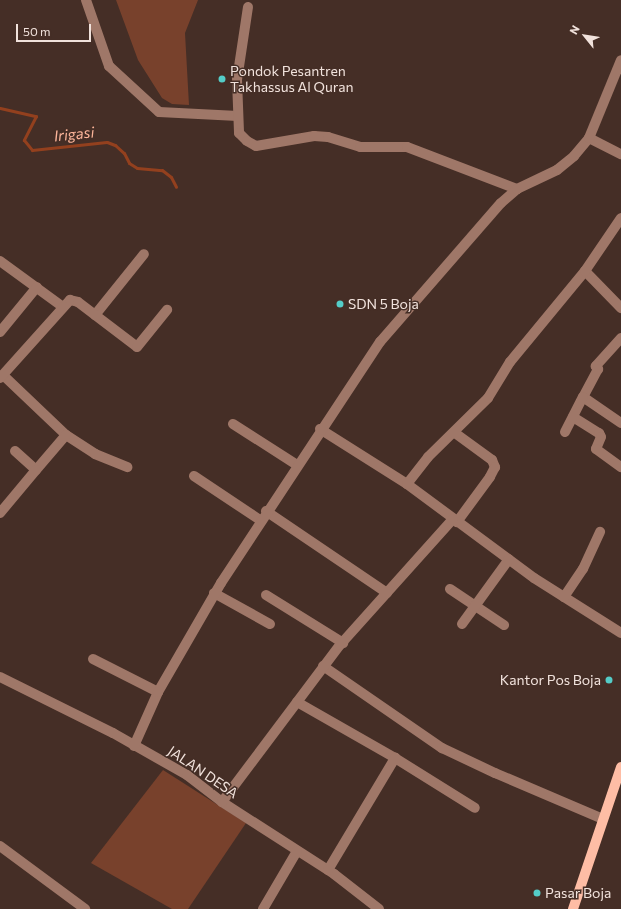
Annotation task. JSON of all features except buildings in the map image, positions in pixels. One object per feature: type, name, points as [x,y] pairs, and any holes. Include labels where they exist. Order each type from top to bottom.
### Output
[{"type":"main road","points":[[573,909],[619,779],[621,767]]},
{"type":"street","points":[[86,0],[109,66],[159,112],[238,116]]},
{"type":"street","points":[[248,7],[237,80],[238,116],[239,133],[256,146],[314,136],[328,137],[360,147],[407,147],[517,189]]},
{"type":"street","points":[[134,746],[158,692],[214,594],[296,465],[380,342],[401,316],[501,203],[517,189],[557,170],[574,156],[589,138],[621,60]]},
{"type":"street","points":[[589,138],[621,154]]},
{"type":"street","points":[[407,484],[428,457],[455,433],[488,398],[510,362],[586,271],[621,218]]},
{"type":"street","points":[[95,315],[144,254]]},
{"type":"street","points":[[0,261],[63,307]]},
{"type":"street","points":[[586,271],[621,308]]},
{"type":"street","points":[[0,332],[37,287]]},
{"type":"street","points":[[128,467],[95,454],[66,435],[2,376],[63,307],[73,299],[137,346],[167,310]]},
{"type":"street","points":[[565,432],[598,369],[596,366],[621,338]]},
{"type":"street","points":[[583,397],[621,423]]},
{"type":"street","points":[[573,417],[599,433],[601,437],[596,449],[621,467]]},
{"type":"street","points":[[233,424],[296,465]]},
{"type":"street","points":[[320,429],[407,484],[509,559],[621,634]]},
{"type":"street","points":[[222,802],[323,666],[387,593],[455,520],[490,477],[495,467],[492,460],[455,433]]},
{"type":"street","points":[[0,513],[66,435]]},
{"type":"street","points":[[15,451],[36,470]]},
{"type":"street","points":[[194,476],[260,520]]},
{"type":"street","points":[[266,511],[387,593]]},
{"type":"street","points":[[564,597],[583,569],[600,532]]},
{"type":"street","points":[[462,624],[509,559]]},
{"type":"street","points":[[450,588],[504,625]]},
{"type":"street","points":[[214,594],[270,624]]},
{"type":"street","points":[[266,595],[343,643]]},
{"type":"street","points":[[93,659],[158,692]]},
{"type":"street","points":[[323,666],[442,748],[495,773],[604,819]]},
{"type":"street","name":"JALAN DESA","points":[[0,677],[113,732],[134,746],[187,775],[222,802],[328,870],[379,909]]},
{"type":"street","points":[[297,702],[395,758],[475,808]]},
{"type":"street","points":[[328,870],[395,758]]},
{"type":"street","points":[[0,846],[85,909]]},
{"type":"street","points":[[263,909],[298,851]]},
{"type":"shaded area","points":[[116,0],[198,0],[185,33],[189,105],[172,104],[162,98],[138,60]]},
{"type":"shaded area","points":[[163,770],[246,823],[188,909],[172,909],[91,863]]},
{"type":"waterway","name":"Irigasi","points":[[0,108],[36,116],[24,140],[32,150],[107,142],[115,145],[124,153],[129,163],[137,168],[162,170],[171,177],[176,187]]},
{"type":"place","name":"Pondok Pesantren Takhassus Al Quran","points":[[222,79]]},
{"type":"place","name":"SDN 5 Boja","points":[[340,304]]},
{"type":"place","name":"Kantor Pos Boja","points":[[609,680]]},
{"type":"place","name":"Pasar Boja","points":[[537,893]]}]
